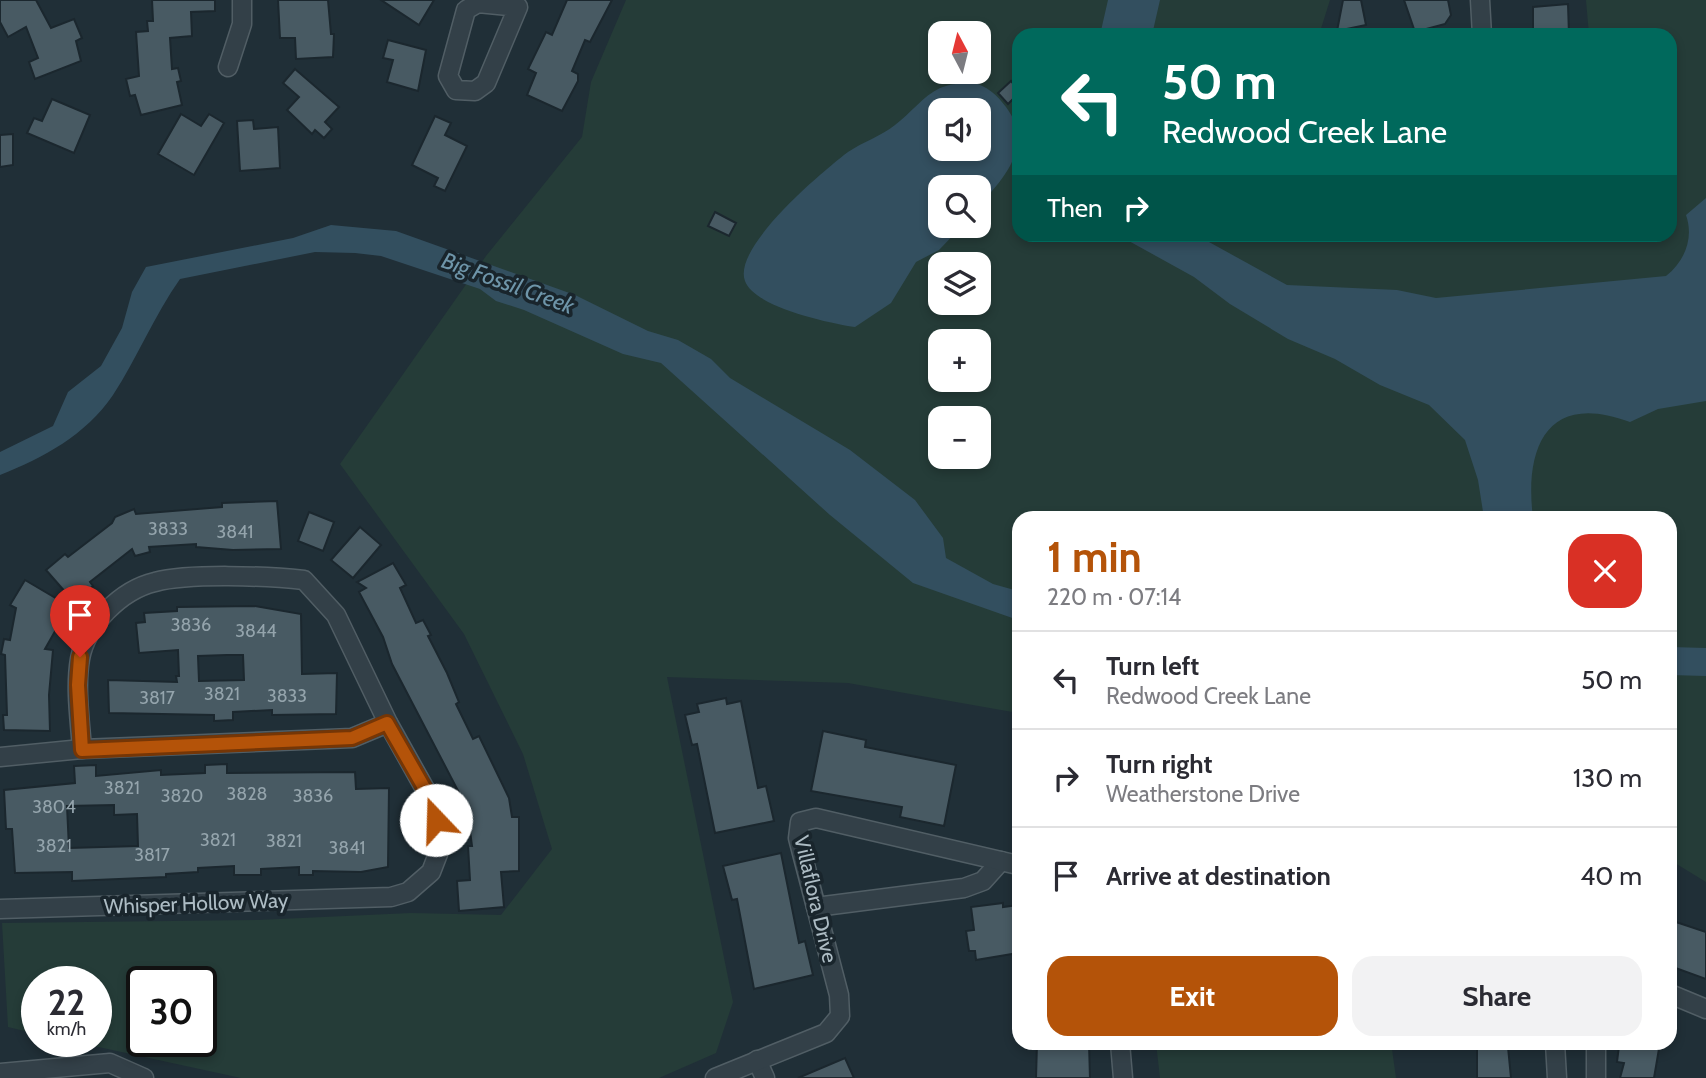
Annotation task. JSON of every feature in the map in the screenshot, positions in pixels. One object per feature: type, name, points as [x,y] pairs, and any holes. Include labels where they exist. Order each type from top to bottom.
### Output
[{"type":"street","points":[[228,67],[242,24],[242,0]]},
{"type":"street","points":[[1480,0],[1482,28]]},
{"type":"street","points":[[478,3],[519,4],[486,83],[475,91],[456,90],[448,76],[466,10],[478,3]]},
{"type":"street","points":[[0,757],[82,750],[352,738],[387,723],[336,615],[304,580],[183,579],[143,586],[111,608],[89,633],[80,657],[78,685],[82,750]]},
{"type":"street","name":"Whisper Hollow Way","points":[[0,909],[391,897],[408,892],[431,872],[443,841],[430,798],[387,723]]},
{"type":"street","name":"Villaflora Drive","points":[[715,1078],[757,1060],[797,1048],[826,1034],[840,1016],[839,995],[798,838],[800,822],[816,818],[1010,863]]},
{"type":"street","points":[[816,907],[964,888],[983,881],[1010,863]]},
{"type":"street","points":[[1677,997],[1706,1009]]},
{"type":"street","points":[[1121,1050],[1123,1078]]},
{"type":"street","points":[[1555,1050],[1557,1078]]},
{"type":"street","points":[[1596,1050],[1596,1078]]},
{"type":"street","points":[[757,1060],[765,1078]]},
{"type":"street","points":[[0,1073],[110,1063],[144,1078]]},
{"type":"green space","points":[[626,0],[1330,0],[1321,28],[1012,28],[1012,242],[1677,242],[1677,28],[1588,28],[1586,0],[1706,0],[1706,882],[1677,864],[1677,511],[1012,511],[1012,712],[848,683],[667,677],[733,1002],[716,1053],[659,1078],[241,1078],[145,1057],[217,1057],[217,966],[126,966],[126,1053],[112,1050],[112,966],[21,966],[21,1030],[8,1027],[2,923],[258,920],[411,913],[501,915],[552,849],[523,754],[464,634],[340,464],[486,256],[582,137],[591,82]]},
{"type":"green space","points":[[1157,1050],[1392,1050],[1396,1078],[1160,1078]]},
{"type":"water","points":[[1108,0],[1160,0],[1154,28],[1102,28]]},
{"type":"water","points":[[977,84],[999,99],[1012,118],[1012,163],[991,192],[991,175],[928,175],[928,238],[950,238],[939,250],[928,252],[928,256],[916,262],[891,303],[855,327],[828,322],[777,306],[751,290],[745,281],[745,266],[752,249],[782,211],[848,152],[890,129],[922,100],[940,88]]},
{"type":"water","points":[[1706,198],[1706,401],[1658,409],[1630,422],[1602,414],[1579,414],[1561,420],[1547,431],[1538,448],[1533,468],[1532,511],[1483,511],[1478,480],[1465,440],[1429,405],[1380,385],[1335,359],[1288,339],[1230,304],[1194,277],[1131,242],[1209,242],[1287,285],[1397,290],[1436,298],[1666,276],[1683,256],[1686,248],[1689,232],[1686,215]]},
{"type":"water","points":[[331,225],[396,231],[575,295],[648,331],[678,340],[711,359],[730,378],[850,450],[915,500],[943,538],[946,558],[993,584],[1012,589],[1012,618],[913,583],[830,515],[661,363],[623,354],[524,310],[496,301],[480,289],[381,256],[315,252],[180,279],[122,381],[102,409],[62,444],[0,475],[0,452],[53,426],[68,392],[101,366],[122,328],[132,292],[146,267],[293,238]]},
{"type":"building","points":[[0,0],[36,0],[51,28],[74,19],[82,38],[76,41],[81,61],[35,79],[29,62],[38,58],[26,27],[8,37],[0,22]]},
{"type":"building","points":[[152,0],[215,0],[215,11],[191,12],[192,36],[170,38],[172,69],[178,68],[181,81],[177,82],[182,105],[141,115],[135,95],[130,96],[126,79],[139,76],[136,32],[148,31],[147,21],[153,21]]},
{"type":"building","points":[[278,0],[328,0],[331,34],[334,34],[333,57],[296,59],[295,38],[280,38]]},
{"type":"building","points":[[381,0],[434,0],[419,25]]},
{"type":"building","points":[[567,0],[612,0],[590,42],[585,40],[572,71],[578,74],[578,81],[562,111],[527,95],[536,73],[528,69],[546,32],[552,35]]},
{"type":"building","points":[[1343,0],[1361,0],[1366,25],[1338,28]]},
{"type":"building","points":[[1404,0],[1448,0],[1451,15],[1445,24],[1414,28]]},
{"type":"building","points":[[1568,4],[1569,28],[1533,28],[1533,7]]},
{"type":"building","points":[[388,40],[426,50],[418,91],[387,82],[393,60],[383,58]]},
{"type":"building","points":[[295,69],[339,107],[325,122],[332,129],[324,138],[315,130],[312,134],[287,110],[299,97],[283,83]]},
{"type":"building","points":[[1012,82],[1012,100],[1008,104],[998,93]]},
{"type":"building","points":[[52,99],[90,115],[74,153],[27,133],[34,118],[42,121]]},
{"type":"building","points":[[181,114],[201,126],[209,114],[224,123],[194,175],[158,154]]},
{"type":"building","points":[[435,116],[451,123],[445,135],[467,146],[445,191],[434,186],[438,178],[412,165]]},
{"type":"building","points":[[253,120],[254,129],[278,127],[280,168],[240,171],[237,121]]},
{"type":"building","points":[[13,134],[13,165],[0,167],[0,135]]},
{"type":"building","points":[[715,212],[736,223],[729,236],[708,226]]},
{"type":"building","points":[[277,501],[281,549],[233,550],[196,547],[196,544],[149,547],[150,552],[135,556],[132,549],[90,582],[93,586],[74,602],[46,570],[65,554],[68,557],[112,523],[115,517],[134,509],[136,514],[222,507],[222,503]]},
{"type":"building","points":[[309,512],[334,522],[323,551],[298,541]]},
{"type":"building","points":[[360,527],[381,545],[353,578],[331,560]]},
{"type":"building","points":[[393,563],[406,585],[400,588],[416,623],[423,620],[431,635],[428,636],[447,673],[459,702],[456,704],[473,739],[479,736],[509,798],[512,817],[519,817],[519,871],[501,872],[504,907],[459,911],[457,881],[470,880],[468,846],[472,846],[467,808],[392,664],[383,637],[359,592],[366,588],[357,582]]},
{"type":"building","points":[[25,580],[69,606],[58,615],[62,619],[45,649],[53,650],[49,695],[50,731],[4,730],[3,715],[7,715],[5,655],[1,654],[4,639],[10,640],[16,608],[10,605]]},
{"type":"building","points":[[255,606],[301,614],[302,674],[337,673],[336,714],[272,715],[272,710],[233,712],[233,720],[214,721],[214,715],[109,713],[108,680],[177,682],[178,650],[139,653],[136,623],[145,622],[144,613],[177,611],[177,607]],"holes":[[[243,655],[244,680],[199,681],[198,656]]]},
{"type":"building","points":[[726,698],[727,704],[741,701],[758,788],[766,786],[774,821],[715,833],[697,744],[692,745],[685,715],[699,712],[697,704]]},
{"type":"building","points":[[823,731],[866,740],[865,747],[956,765],[944,826],[900,817],[902,807],[811,791]]},
{"type":"building","points":[[227,764],[227,773],[355,772],[356,789],[389,788],[388,867],[361,872],[313,871],[313,875],[299,875],[299,867],[261,869],[261,875],[234,875],[234,866],[198,868],[198,872],[166,874],[166,877],[72,881],[72,872],[15,873],[12,829],[6,829],[4,790],[75,783],[74,766],[96,765],[96,776],[161,770],[161,775],[205,773],[205,765]],"holes":[[[114,805],[114,815],[137,814],[138,846],[69,848],[67,806]]]},
{"type":"building","points":[[781,853],[799,943],[805,941],[813,975],[754,989],[737,899],[732,900],[723,866]]},
{"type":"building","points":[[1003,903],[1003,907],[1012,906],[1012,954],[976,960],[975,951],[969,951],[966,931],[974,930],[971,907]]},
{"type":"building","points":[[1677,922],[1706,932],[1706,979],[1677,969]]},
{"type":"building","points":[[1037,1050],[1089,1050],[1090,1078],[1036,1078]]},
{"type":"building","points":[[1477,1050],[1508,1050],[1511,1078],[1477,1078]]},
{"type":"building","points":[[1618,1050],[1659,1050],[1654,1078],[1620,1078],[1624,1063],[1617,1062]]},
{"type":"building","points":[[845,1058],[854,1078],[798,1078]]},
{"type":"waterway","name":"Big Fossil Creek","points":[[1677,661],[1706,662]]},
{"type":"route","points":[[80,657],[78,685],[82,750],[352,738],[387,723],[430,798],[436,820]]}]
